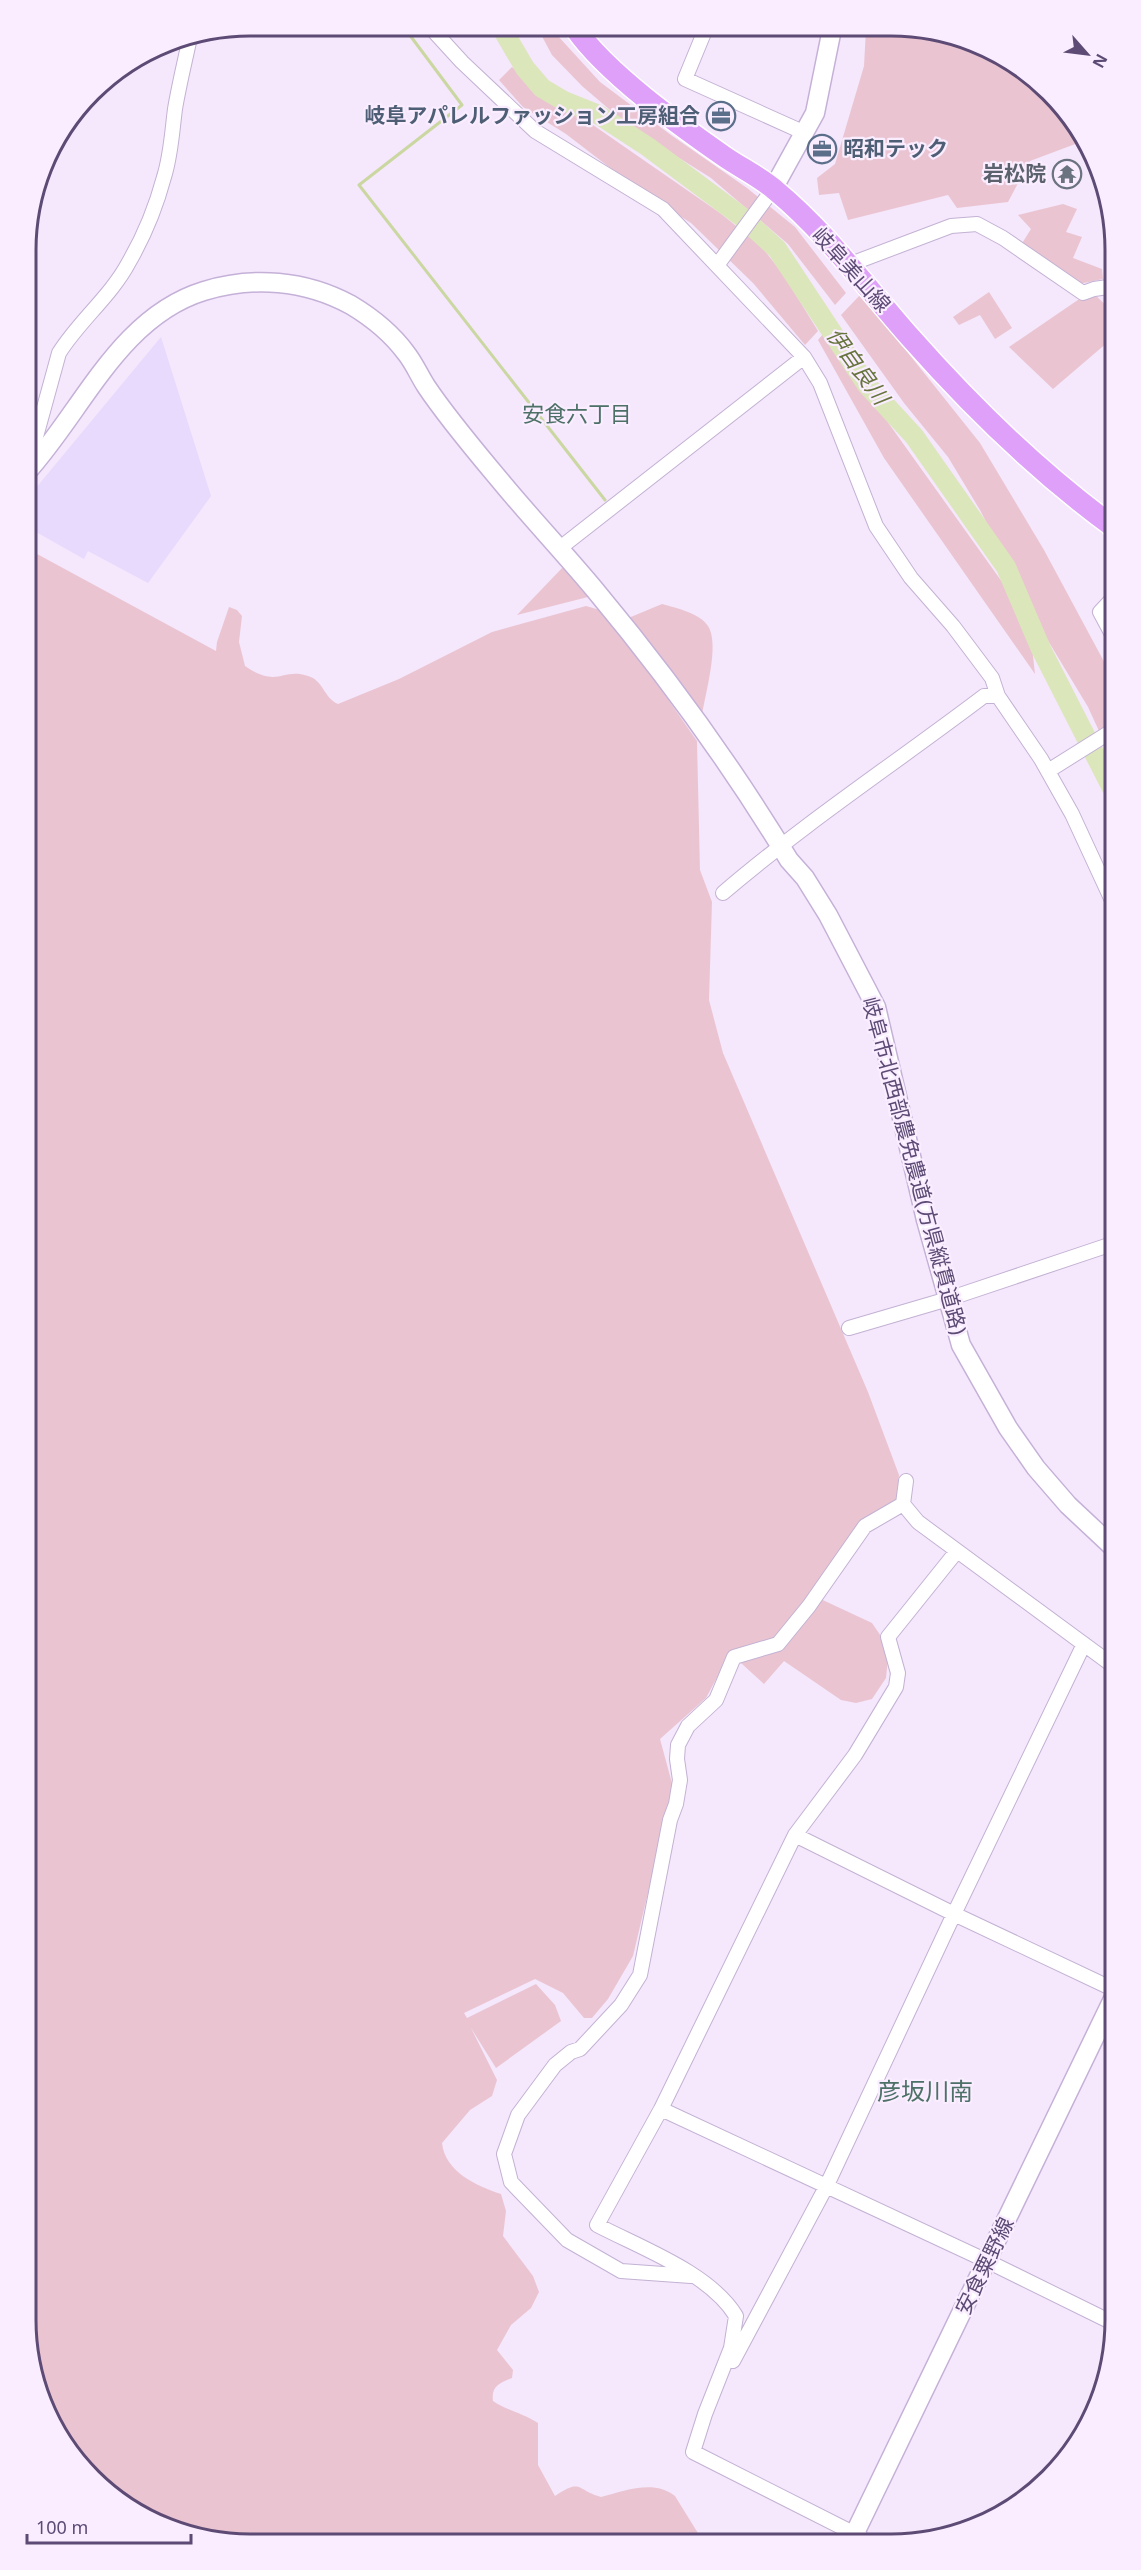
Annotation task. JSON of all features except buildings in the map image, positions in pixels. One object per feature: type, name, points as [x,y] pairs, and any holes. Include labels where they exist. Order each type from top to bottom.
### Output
[{"type":"main road","name":"岐阜美山線","points":[[581,36],[619,75],[688,130],[774,189],[805,218],[965,396],[1008,439],[1105,520]]},
{"type":"street","points":[[438,36],[462,62],[535,131],[663,209],[719,261],[804,357],[820,383],[876,526],[911,578],[953,626],[992,678],[998,696],[1048,771],[1072,814],[1105,885]]},
{"type":"street","points":[[703,36],[685,80],[805,133]]},
{"type":"street","points":[[719,261],[774,189],[815,113],[831,36]]},
{"type":"street","points":[[36,441],[59,353],[124,271],[151,216],[164,178],[172,143],[176,108],[188,45]]},
{"type":"street","points":[[848,265],[951,226],[977,224],[1003,237],[1083,294],[1094,288],[1105,287]]},
{"type":"street","points":[[36,461],[111,362],[141,327],[168,306],[201,292],[235,283],[260,281],[288,283],[320,291],[351,306],[380,325],[406,352],[426,386],[503,484],[561,550],[804,357]]},
{"type":"street","points":[[36,427],[41,427]]},
{"type":"street","name":"岐阜市北西部農免農道(方県縦貫道路)","points":[[561,550],[597,592],[701,727],[828,915],[876,1007],[926,1220],[961,1345],[1008,1428],[1049,1483],[1105,1539]]},
{"type":"street","points":[[1105,607],[1100,612],[1105,621]]},
{"type":"street","points":[[723,893],[784,852],[818,819],[984,696],[998,696]]},
{"type":"street","points":[[1048,771],[1105,735]]},
{"type":"street","points":[[849,1328],[948,1299],[1105,1246]]},
{"type":"street","points":[[906,1481],[903,1504],[918,1522],[1105,1660]]},
{"type":"street","points":[[696,2276],[621,2271],[567,2240],[545,2214],[511,2182],[504,2154],[518,2115],[555,2065],[571,2052],[580,2049],[621,2005],[640,1975],[680,1780],[678,1745],[688,1726],[716,1700],[734,1657],[778,1644],[809,1606],[865,1526],[903,1504]]},
{"type":"street","points":[[852,2534],[693,2452],[731,2348],[736,2316],[720,2295],[696,2276],[597,2225],[661,2109],[795,1834],[860,1747],[896,1687],[898,1673],[888,1636],[957,1551]]},
{"type":"street","points":[[705,2414],[826,2187],[1084,1644]]},
{"type":"street","points":[[795,1834],[1105,1987]]},
{"type":"street","name":"安食粟野線","points":[[857,2534],[1105,2013]]},
{"type":"street","points":[[661,2109],[987,2261],[1105,2319]]},
{"type":"shaded area","points":[[542,36],[558,36],[600,82],[747,188],[795,227],[846,293],[835,305],[788,244],[711,178],[630,127],[582,86],[552,55]]},
{"type":"shaded area","points":[[866,36],[905,36],[960,47],[1010,72],[1032,89],[1061,120],[1076,144],[1030,161],[1008,202],[957,208],[948,195],[848,220],[839,193],[819,195],[817,178],[835,164],[864,66]]},
{"type":"shaded area","points":[[512,67],[542,95],[580,116],[720,213],[761,246],[783,274],[818,331],[805,345],[753,283],[691,223],[639,190],[566,134],[523,107],[499,80]]},
{"type":"shaded area","points":[[1063,204],[1077,209],[1066,232],[1082,237],[1073,258],[1102,269],[1103,279],[1079,284],[1021,245],[1031,229],[1018,215]]},
{"type":"shaded area","points":[[1091,291],[1105,304],[1105,345],[1053,389],[1009,347]]},
{"type":"shaded area","points":[[989,292],[1012,328],[995,339],[980,315],[959,325],[953,317]]},
{"type":"shaded area","points":[[861,294],[980,443],[1044,550],[1105,663],[1105,744],[1088,707],[1044,634],[980,510],[948,457],[904,403],[841,315]]},
{"type":"shaded area","points":[[824,333],[1015,600],[1032,647],[1035,674],[884,458],[818,340]]},
{"type":"shaded area","points":[[161,337],[211,496],[148,583],[88,551],[84,559],[36,532],[36,488]]},
{"type":"shaded area","points":[[36,553],[216,651],[229,607],[237,610],[242,616],[239,642],[245,666],[265,676],[299,674],[313,678],[338,704],[399,679],[492,632],[586,606],[607,612],[697,741],[700,870],[712,902],[709,1000],[723,1053],[868,1392],[899,1475],[897,1501],[848,1549],[812,1595],[872,1623],[889,1648],[886,1678],[872,1699],[856,1703],[841,1700],[784,1661],[764,1684],[730,1653],[706,1698],[660,1739],[673,1787],[633,1956],[608,1999],[592,2018],[584,2018],[563,1993],[535,1979],[464,2013],[467,2018],[536,1984],[555,2005],[561,2021],[496,2068],[471,2028],[497,2080],[492,2096],[470,2110],[442,2143],[444,2153],[456,2170],[482,2187],[501,2194],[506,2211],[503,2236],[533,2276],[539,2292],[531,2308],[511,2325],[497,2350],[513,2370],[512,2378],[495,2388],[493,2401],[538,2423],[538,2465],[555,2496],[575,2487],[601,2497],[648,2487],[667,2491],[675,2496],[699,2534],[236,2534],[208,2530],[181,2523],[155,2512],[131,2498],[109,2481],[72,2439],[47,2389],[36,2334]]},
{"type":"shaded area","points":[[564,566],[588,597],[517,615]]},
{"type":"shaded area","points":[[662,604],[687,612],[704,621],[711,634],[712,657],[702,715],[626,619]]},
{"type":"waterway","points":[[410,36],[462,105],[359,185],[605,500]]},
{"type":"waterway","name":"伊自良川","points":[[506,36],[525,68],[542,88],[564,101],[599,115],[648,147],[742,217],[777,249],[867,385],[914,436],[1006,567],[1041,649],[1105,774]]},
{"type":"place","name":"岐阜アパレルファッション工房組合","points":[[721,116]]},
{"type":"place","name":"昭和テック","points":[[822,149]]},
{"type":"place","name":"岩松院","points":[[1067,174]]},
{"type":"district","name":"安食六丁目","points":[[577,414]]},
{"type":"district","name":"彦坂川南","points":[[925,2092]]}]
